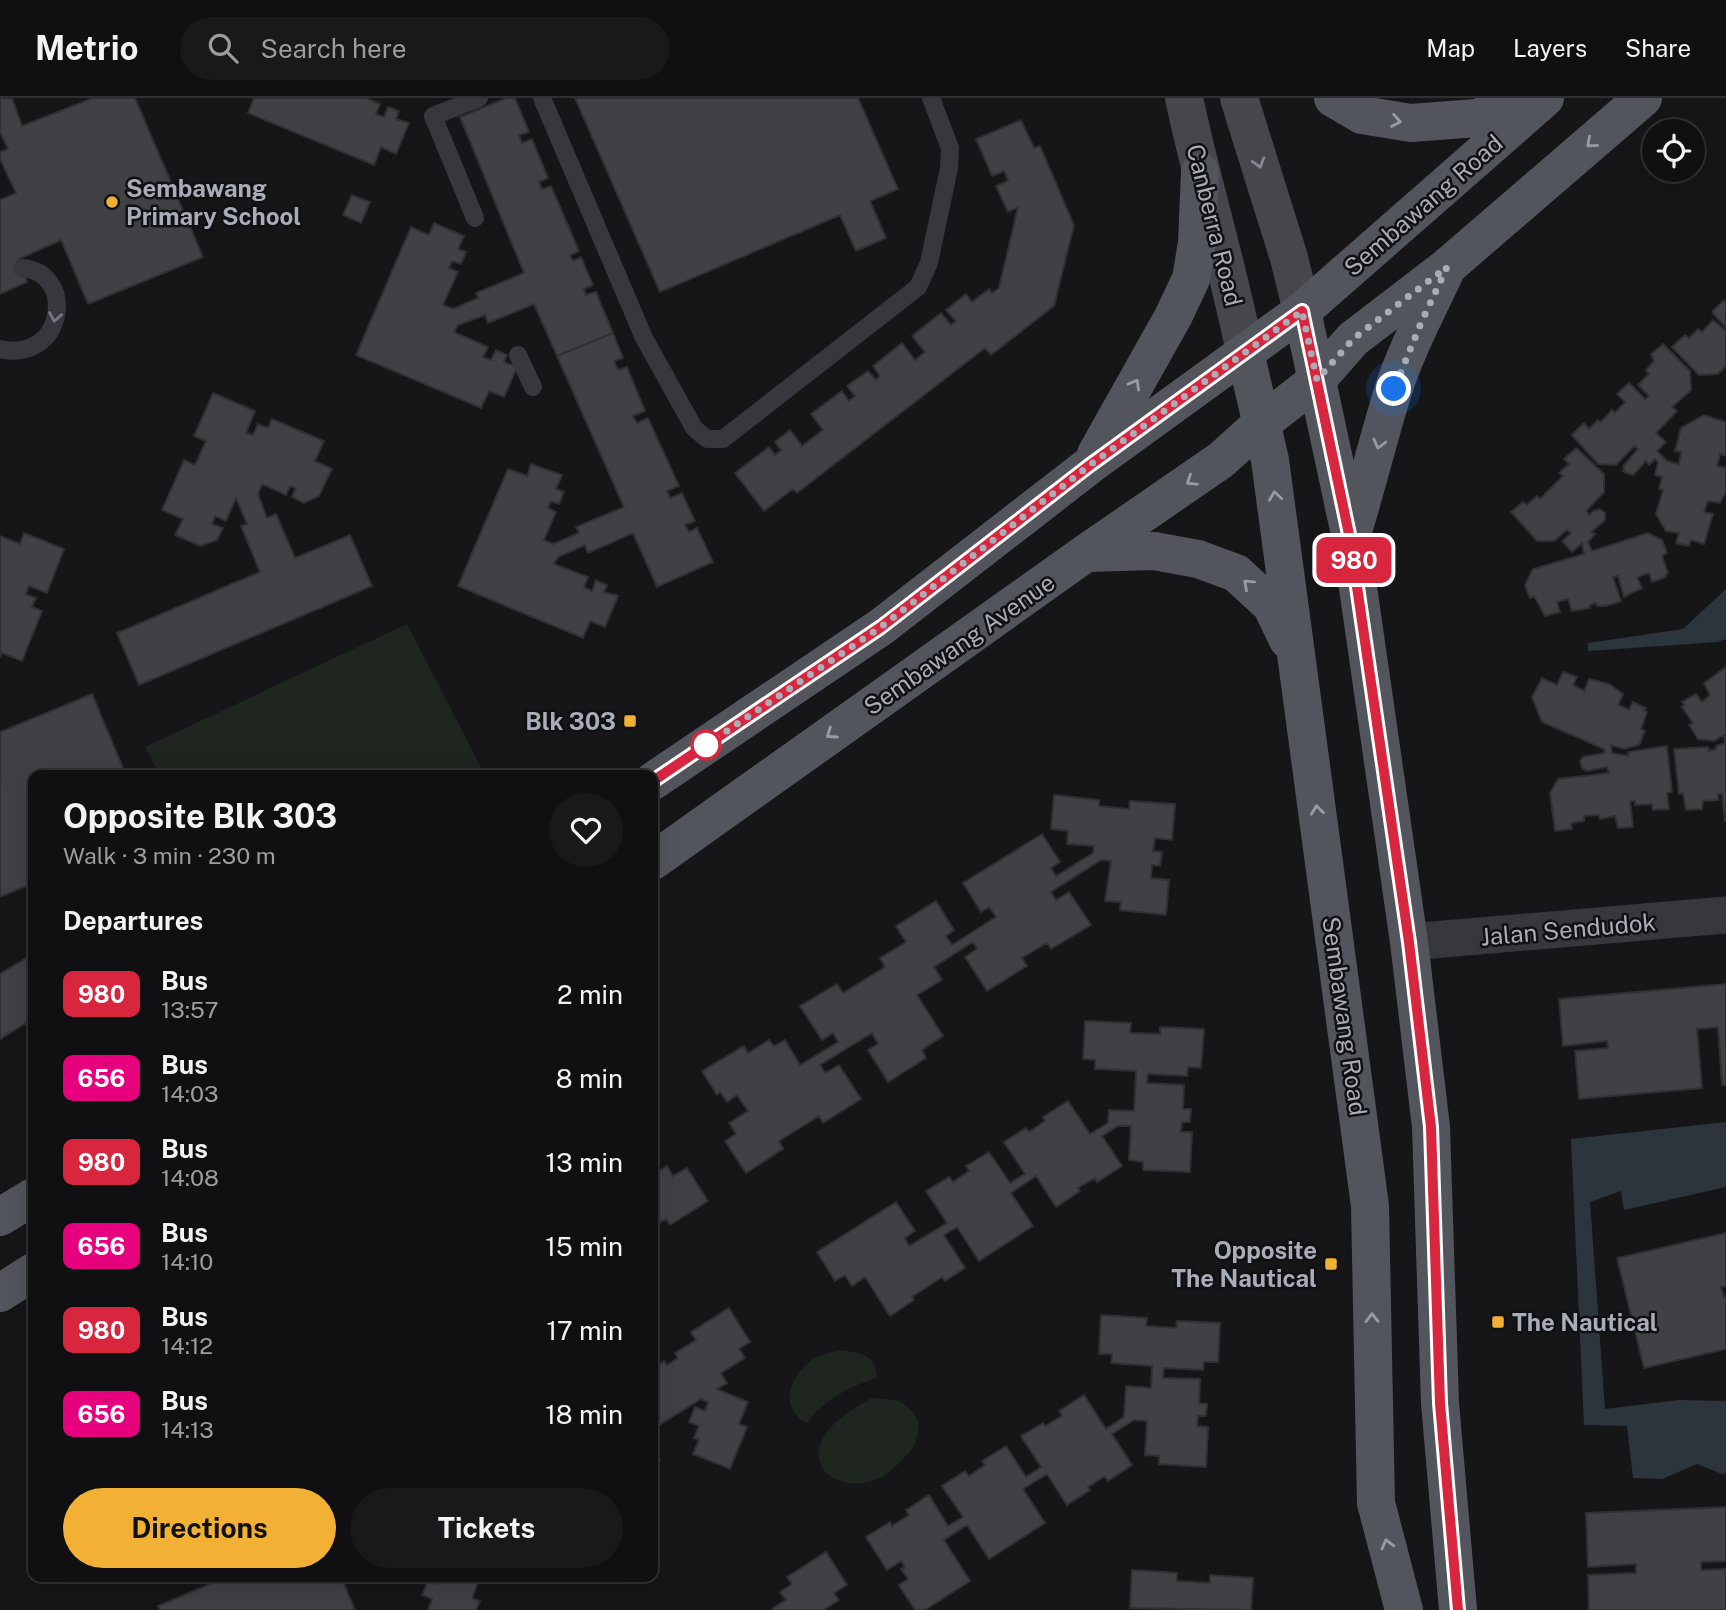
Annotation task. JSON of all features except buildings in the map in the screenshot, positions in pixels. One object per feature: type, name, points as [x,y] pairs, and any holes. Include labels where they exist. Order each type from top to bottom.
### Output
[{"type":"main road","name":"Canberra Road","points":[[1184,98],[1200,172],[1235,300],[1245,352]]},
{"type":"main road","points":[[1239,98],[1289,258],[1350,539],[1409,942],[1431,1127],[1440,1403],[1458,1610]]},
{"type":"main road","points":[[1333,98],[1362,115],[1411,123],[1477,118],[1533,98]]},
{"type":"main road","name":"Sembawang Road","points":[[1404,1610],[1376,1503],[1370,1206],[1270,460],[1245,352],[1302,311],[1545,98]]},
{"type":"main road","points":[[1262,423],[1317,380],[1353,339],[1447,267],[1643,98]]},
{"type":"main road","points":[[1090,465],[1173,317],[1191,279],[1197,243],[1200,172]]},
{"type":"main road","points":[[1350,539],[1394,389],[1447,267]]},
{"type":"main road","points":[[658,778],[881,627],[1090,465],[1245,352]]},
{"type":"main road","name":"Sembawang Avenue","points":[[658,857],[1221,460],[1262,423]]},
{"type":"main road","points":[[1086,553],[1154,551],[1198,559],[1236,573],[1271,605],[1298,661]]},
{"type":"main road","points":[[0,1293],[28,1275]]},
{"type":"street","name":"Jalan Sendudok","points":[[1409,942],[1726,915]]},
{"type":"lane","points":[[475,218],[433,116],[479,98]]},
{"type":"lane","points":[[542,98],[644,338],[694,428],[707,439],[723,439],[918,287],[929,263],[950,168],[950,148],[931,98]]},
{"type":"lane","points":[[0,349],[16,352],[43,341],[53,329],[57,315],[57,300],[52,286],[41,275],[29,268],[22,268]]},
{"type":"lane","points":[[518,355],[533,387]]},
{"type":"shaded area","points":[[1726,589],[1726,639],[1718,642],[1588,651],[1588,643],[1683,629]]},
{"type":"shaded area","points":[[407,624],[482,770],[157,770],[145,747]]},
{"type":"shaded area","points":[[1726,1122],[1726,1187],[1624,1210],[1621,1191],[1590,1202],[1605,1409],[1679,1400],[1726,1401],[1726,1473],[1722,1474],[1697,1464],[1662,1479],[1633,1478],[1627,1426],[1584,1425],[1571,1139]]},
{"type":"shaded area","points":[[839,1350],[866,1356],[874,1364],[877,1378],[838,1395],[821,1407],[807,1423],[793,1410],[790,1402],[792,1386],[801,1370],[811,1360]]},
{"type":"shaded area","points":[[872,1398],[895,1400],[909,1408],[919,1422],[914,1445],[904,1458],[884,1475],[866,1483],[848,1483],[833,1478],[823,1468],[819,1455],[822,1439],[840,1418]]},
{"type":"bus line","name":"980","points":[[658,778],[881,627],[1090,465],[1302,311],[1350,539],[1409,942],[1431,1127],[1440,1403],[1458,1610]]},
{"type":"place","name":"Sembawang Primary School","points":[[112,202]]},
{"type":"place","name":"Blk 303","points":[[630,721]]},
{"type":"place","name":"Opposite The Nautical","points":[[1331,1264]]},
{"type":"place","name":"The Nautical","points":[[1498,1322]]},
{"type":"route","points":[[706,745],[881,627],[1090,465],[1302,311],[1317,380],[1353,339],[1447,267],[1394,389]]}]
